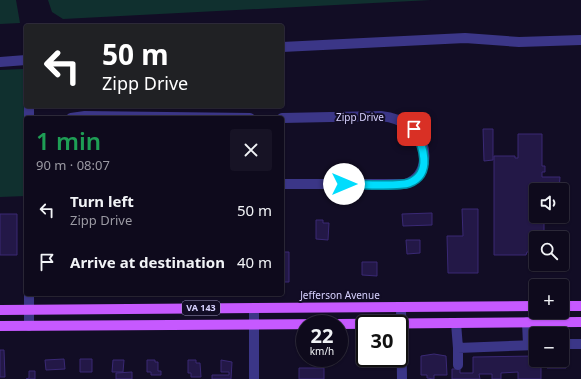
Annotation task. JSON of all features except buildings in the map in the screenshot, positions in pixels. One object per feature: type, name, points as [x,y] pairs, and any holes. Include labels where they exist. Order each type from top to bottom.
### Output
[{"type":"main road","name":"Jefferson Avenue","points":[[0,310],[529,306]]},
{"type":"main road","points":[[569,306],[581,306]]},
{"type":"main road","points":[[408,323],[581,322]]},
{"type":"main road","name":"VA 143","points":[[0,326],[296,324]]},
{"type":"street","points":[[284,47],[465,38],[519,42],[581,40]]},
{"type":"street","points":[[0,62],[24,60]]},
{"type":"street","name":"Zipp Drive","points":[[284,118],[361,116],[395,119],[414,129],[423,148],[424,159],[421,173],[416,179],[405,184],[284,184]]},
{"type":"street","points":[[29,296],[29,326]]},
{"type":"street","points":[[401,307],[401,315]]},
{"type":"street","points":[[254,308],[254,379]]},
{"type":"street","points":[[527,322],[529,331]]},
{"type":"street","points":[[456,323],[458,366]]},
{"type":"street","points":[[569,344],[581,344]]},
{"type":"street","points":[[458,348],[529,345]]},
{"type":"street","points":[[402,367],[402,379]]},
{"type":"green space","points":[[0,0],[16,0],[20,23],[0,24]]},
{"type":"green space","points":[[48,0],[431,0],[63,19],[52,12]]},
{"type":"green space","points":[[23,69],[24,196],[0,197],[0,70]]},
{"type":"route","points":[[344,184],[405,184],[416,179],[424,167],[424,159],[423,148],[414,129]]}]
